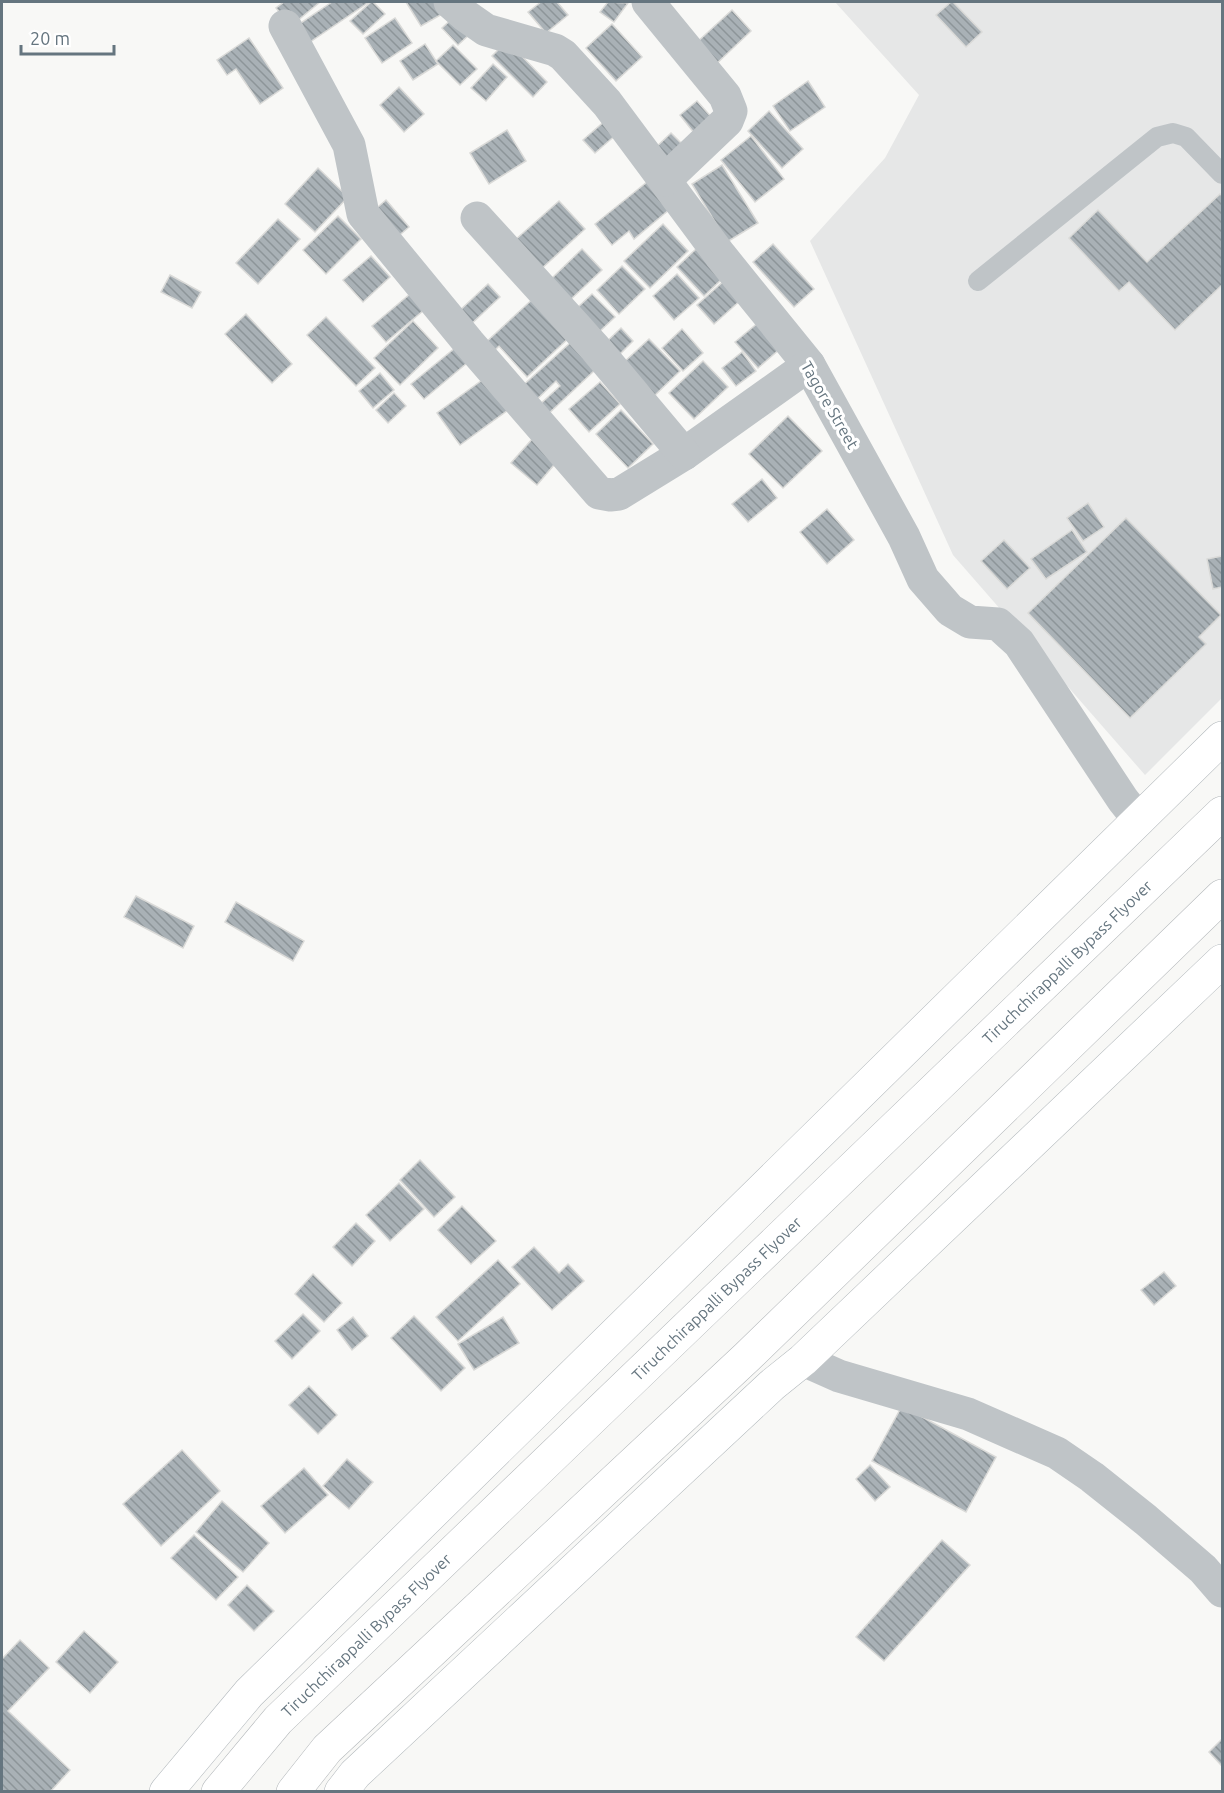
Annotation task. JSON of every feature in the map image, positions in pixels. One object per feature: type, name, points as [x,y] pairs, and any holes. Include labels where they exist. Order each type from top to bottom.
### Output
[{"type":"main road","points":[[166,1791],[249,1693],[1222,738]]},
{"type":"main road","name":"Tiruchchirappalli Bypass Flyover","points":[[218,1791],[278,1720],[1222,813]]},
{"type":"main road","points":[[293,1791],[327,1749],[747,1357],[1222,896]]},
{"type":"main road","points":[[341,1791],[355,1774],[772,1385],[802,1360],[1222,961]]},
{"type":"street","name":"Tagore Street","points":[[450,2],[486,30],[555,50],[563,55],[607,103],[720,255],[809,365],[904,537],[923,579],[950,610],[970,622],[998,624],[1019,643],[1123,800],[1139,820]]},
{"type":"street","points":[[648,2],[725,96],[731,111],[727,121],[665,180]]},
{"type":"street","points":[[285,26],[349,145],[363,214],[469,343],[598,491],[604,495],[619,494],[684,454],[809,365]]},
{"type":"street","points":[[477,218],[595,348],[684,454]]},
{"type":"street","points":[[802,1360],[839,1376],[968,1414],[1057,1453],[1092,1477],[1146,1520],[1203,1569],[1222,1591]]},
{"type":"lane","points":[[978,281],[1157,137],[1173,133],[1186,137],[1222,174]]},
{"type":"shaded area","points":[[835,2],[1222,2],[1222,698],[1145,775],[953,555],[810,241],[885,158],[919,95]]},
{"type":"building","points":[[284,2],[320,2],[291,26],[276,8]]},
{"type":"building","points":[[332,2],[369,2],[310,42],[298,25]]},
{"type":"building","points":[[371,2],[385,14],[363,34],[350,21]]},
{"type":"building","points":[[406,2],[437,2],[444,13],[421,26]]},
{"type":"building","points":[[541,2],[557,2],[568,15],[546,33],[528,12]]},
{"type":"building","points":[[608,2],[628,3],[614,22],[600,12]]},
{"type":"building","points":[[951,2],[982,32],[966,47],[936,15]]},
{"type":"building","points":[[732,10],[751,31],[714,66],[694,45]]},
{"type":"building","points":[[456,15],[472,32],[458,45],[442,28]]},
{"type":"building","points":[[395,18],[412,43],[382,63],[365,38]]},
{"type":"building","points":[[612,24],[642,57],[616,81],[586,48]]},
{"type":"building","points":[[249,38],[283,88],[260,104],[236,69],[227,75],[217,60]]},
{"type":"building","points":[[507,41],[547,82],[533,97],[492,56]]},
{"type":"building","points":[[425,44],[438,64],[413,80],[400,61]]},
{"type":"building","points":[[453,45],[477,69],[460,85],[436,61]]},
{"type":"building","points":[[493,64],[507,77],[486,101],[471,88]]},
{"type":"building","points":[[808,81],[825,107],[790,131],[773,106]]},
{"type":"building","points":[[399,87],[424,114],[404,132],[380,105]]},
{"type":"building","points":[[697,101],[713,119],[695,134],[680,115]]},
{"type":"building","points":[[769,111],[803,149],[782,168],[748,131]]},
{"type":"building","points":[[606,120],[618,133],[595,153],[583,140]]},
{"type":"building","points":[[507,130],[526,161],[489,184],[470,153]]},
{"type":"building","points":[[671,133],[685,147],[664,166],[651,152]]},
{"type":"building","points":[[751,136],[784,179],[755,202],[721,160]]},
{"type":"building","points":[[722,165],[758,223],[727,242],[692,184]]},
{"type":"building","points":[[318,168],[348,197],[315,232],[285,204]]},
{"type":"building","points":[[647,182],[670,209],[634,239],[629,231],[612,245],[595,224]]},
{"type":"building","points":[[1220,194],[1222,196],[1222,285],[1175,330],[1129,282],[1119,291],[1069,238],[1098,210],[1147,262]]},
{"type":"building","points":[[386,200],[409,227],[395,239],[371,213]]},
{"type":"building","points":[[559,201],[585,229],[540,270],[514,241]]},
{"type":"building","points":[[338,216],[361,239],[326,274],[303,250]]},
{"type":"building","points":[[278,219],[300,239],[258,284],[236,263]]},
{"type":"building","points":[[663,224],[688,251],[650,288],[624,261]]},
{"type":"building","points":[[773,244],[814,289],[794,307],[753,262]]},
{"type":"building","points":[[582,249],[602,270],[569,301],[550,280]]},
{"type":"building","points":[[696,249],[723,278],[704,296],[677,267]]},
{"type":"building","points":[[371,256],[390,277],[363,302],[343,280]]},
{"type":"building","points":[[622,266],[645,289],[619,314],[597,290]]},
{"type":"building","points":[[677,274],[699,298],[674,320],[653,296]]},
{"type":"building","points":[[170,275],[201,292],[192,308],[161,292]]},
{"type":"building","points":[[725,280],[742,299],[714,324],[697,305]]},
{"type":"building","points":[[488,284],[500,297],[468,327],[456,314]]},
{"type":"building","points":[[410,294],[424,310],[386,342],[372,326]]},
{"type":"building","points":[[592,294],[615,317],[599,332],[576,309]]},
{"type":"building","points":[[537,295],[573,334],[527,377],[499,346],[491,354],[483,345]]},
{"type":"building","points":[[246,314],[292,364],[272,383],[225,334]]},
{"type":"building","points":[[326,317],[375,368],[356,386],[307,335]]},
{"type":"building","points":[[413,321],[438,348],[400,385],[374,358]]},
{"type":"building","points":[[759,322],[781,348],[758,368],[735,342]]},
{"type":"building","points":[[621,328],[633,341],[613,361],[600,348]]},
{"type":"building","points":[[682,329],[703,353],[683,371],[662,348]]},
{"type":"building","points":[[649,339],[680,371],[653,397],[622,364]]},
{"type":"building","points":[[570,343],[595,370],[545,417],[536,408],[560,386],[556,381],[533,403],[519,389]]},
{"type":"building","points":[[455,348],[467,363],[424,399],[411,384]]},
{"type":"building","points":[[742,352],[756,371],[736,386],[722,368]]},
{"type":"building","points":[[703,361],[728,387],[694,419],[669,393]]},
{"type":"building","points":[[380,373],[394,390],[373,408],[359,391]]},
{"type":"building","points":[[485,378],[508,410],[460,445],[437,413]]},
{"type":"building","points":[[600,382],[620,404],[589,432],[569,409]]},
{"type":"building","points":[[394,393],[406,406],[388,423],[376,410]]},
{"type":"building","points":[[621,410],[653,444],[628,468],[596,434]]},
{"type":"building","points":[[788,416],[822,451],[783,488],[749,454]]},
{"type":"building","points":[[534,437],[559,459],[537,485],[511,463]]},
{"type":"building","points":[[762,479],[777,498],[748,522],[732,504]]},
{"type":"building","points":[[1088,503],[1104,527],[1083,541],[1067,518]]},
{"type":"building","points":[[827,509],[854,540],[827,564],[800,532]]},
{"type":"building","points":[[1126,518],[1221,615],[1199,637],[1206,644],[1130,718],[1028,613]]},
{"type":"building","points":[[1072,530],[1087,552],[1046,579],[1031,559]]},
{"type":"building","points":[[1004,540],[1030,568],[1007,589],[981,561]]},
{"type":"building","points":[[1222,556],[1222,587],[1213,589],[1207,559]]},
{"type":"building","points":[[136,896],[194,926],[183,948],[124,917]]},
{"type":"building","points":[[236,902],[304,941],[293,961],[225,922]]},
{"type":"building","points":[[420,1160],[455,1197],[434,1217],[400,1180]]},
{"type":"building","points":[[399,1183],[424,1209],[390,1241],[366,1215]]},
{"type":"building","points":[[462,1206],[496,1241],[471,1264],[438,1230]]},
{"type":"building","points":[[356,1223],[375,1241],[352,1266],[333,1247]]},
{"type":"building","points":[[534,1247],[559,1273],[568,1264],[584,1281],[552,1310],[512,1267]]},
{"type":"building","points":[[498,1260],[520,1284],[458,1341],[436,1317]]},
{"type":"building","points":[[1164,1272],[1176,1286],[1154,1305],[1141,1290]]},
{"type":"building","points":[[313,1274],[342,1303],[324,1322],[295,1294]]},
{"type":"building","points":[[303,1314],[320,1331],[292,1359],[275,1341]]},
{"type":"building","points":[[414,1316],[465,1368],[441,1391],[391,1338]]},
{"type":"building","points":[[353,1317],[368,1336],[352,1350],[337,1330]]},
{"type":"building","points":[[503,1317],[519,1343],[474,1370],[458,1344]]},
{"type":"building","points":[[309,1386],[337,1415],[318,1434],[289,1405]]},
{"type":"building","points":[[902,1406],[996,1457],[966,1512],[872,1461]]},
{"type":"building","points":[[182,1450],[220,1491],[161,1546],[123,1504]]},
{"type":"building","points":[[347,1459],[373,1482],[349,1509],[323,1486]]},
{"type":"building","points":[[870,1465],[890,1487],[875,1501],[856,1479]]},
{"type":"building","points":[[304,1468],[328,1495],[285,1533],[261,1506]]},
{"type":"building","points":[[222,1501],[269,1543],[243,1572],[196,1532]]},
{"type":"building","points":[[194,1535],[238,1577],[216,1600],[171,1558]]},
{"type":"building","points":[[942,1540],[970,1565],[884,1661],[856,1637]]},
{"type":"building","points":[[247,1585],[274,1611],[254,1631],[228,1605]]},
{"type":"building","points":[[84,1631],[118,1662],[90,1693],[56,1662]]},
{"type":"building","points":[[20,1640],[49,1668],[8,1711],[70,1770],[50,1792],[2,1792],[2,1659]]},
{"type":"building","points":[[1222,1739],[1222,1766],[1209,1752]]}]
